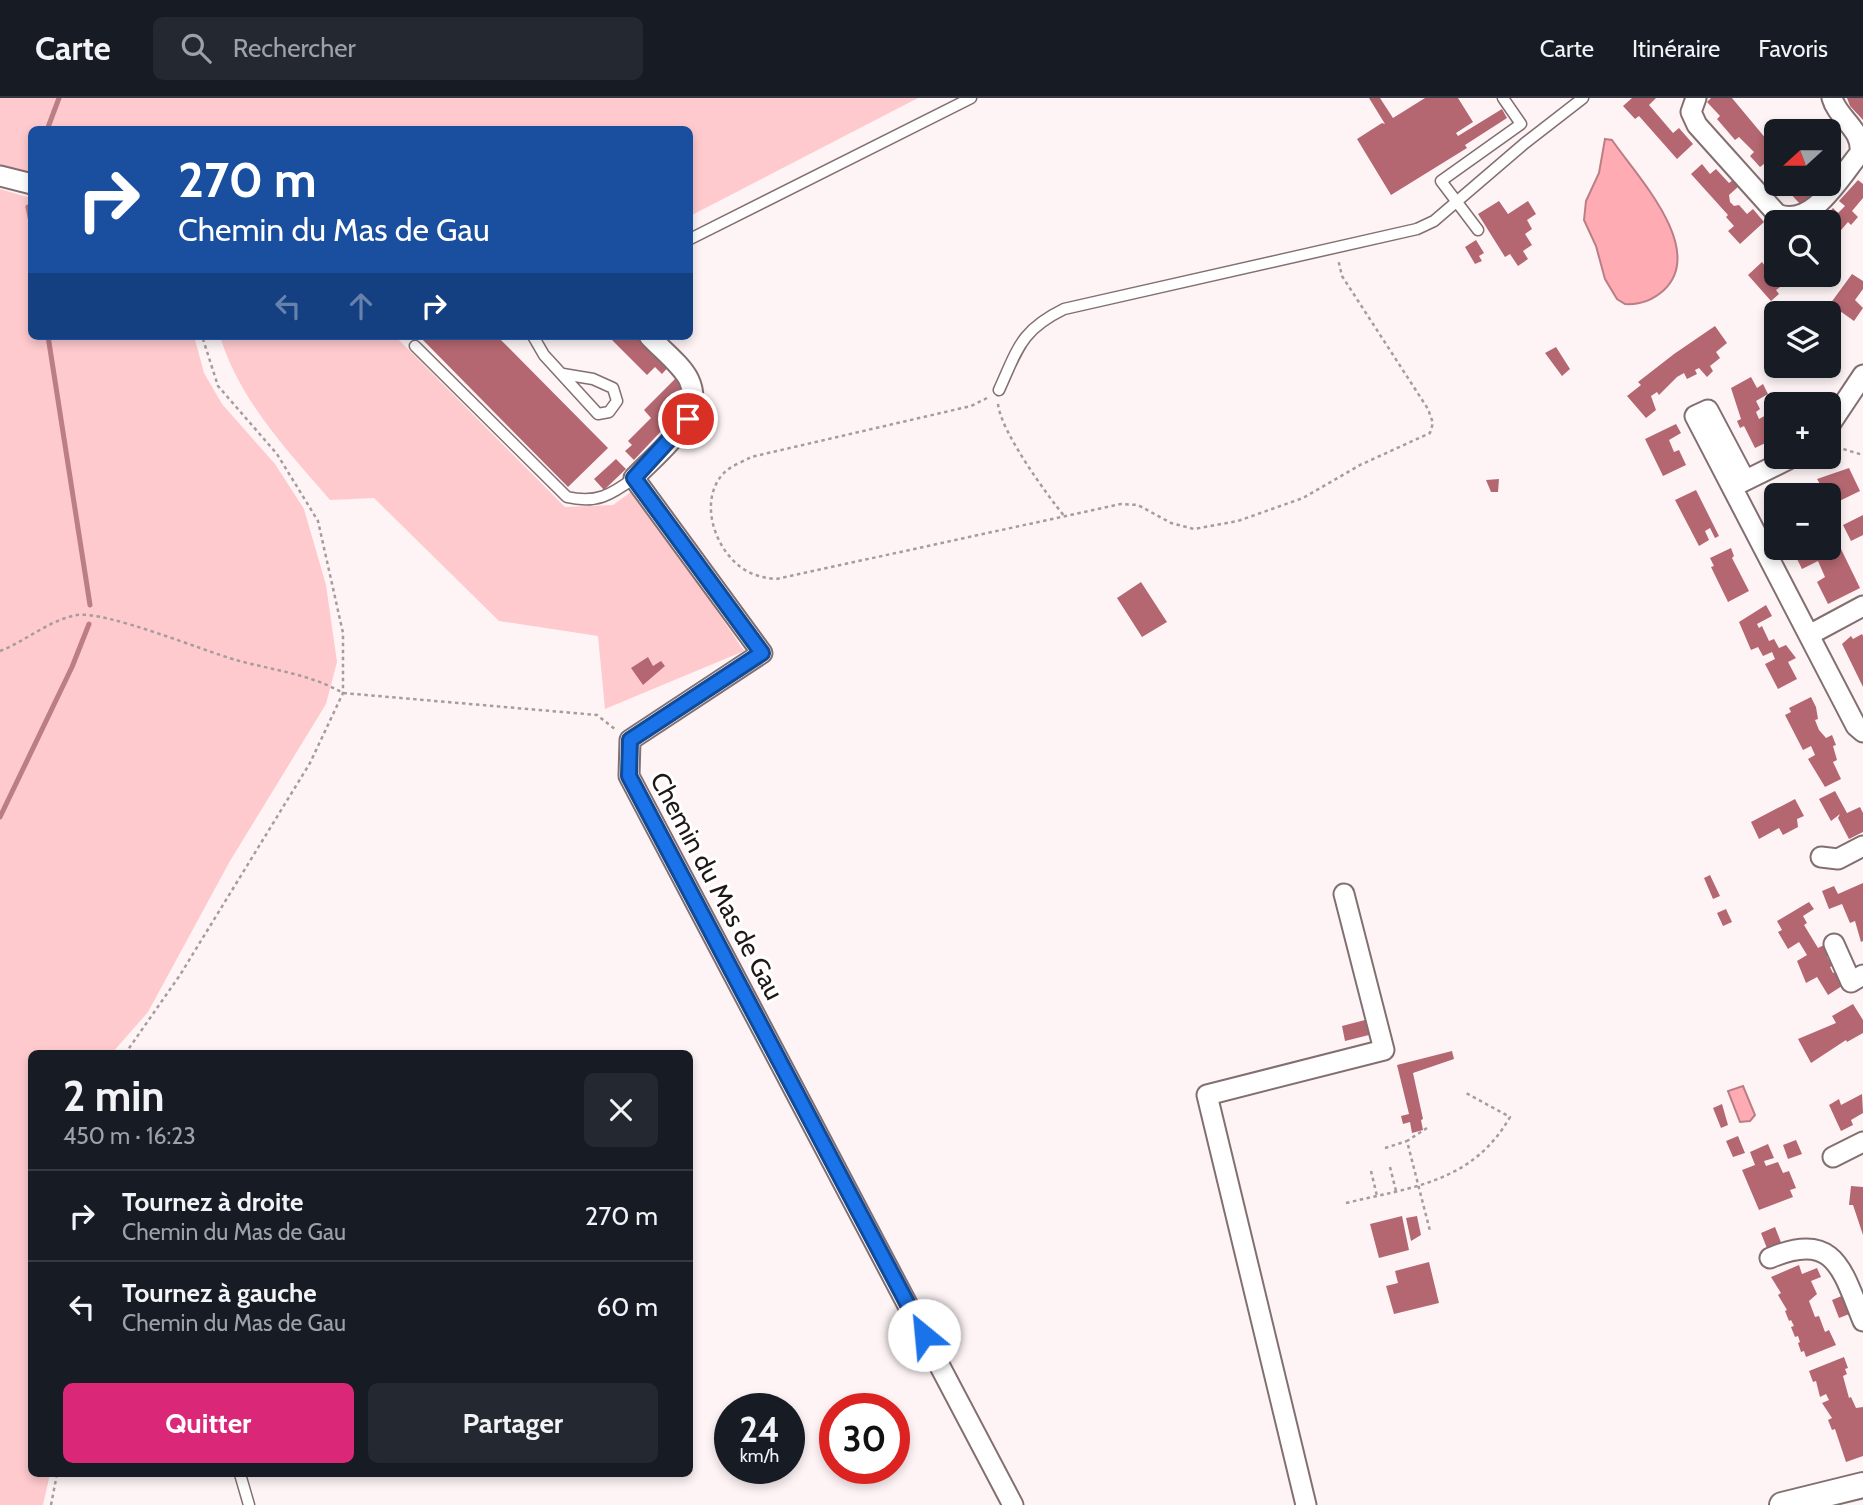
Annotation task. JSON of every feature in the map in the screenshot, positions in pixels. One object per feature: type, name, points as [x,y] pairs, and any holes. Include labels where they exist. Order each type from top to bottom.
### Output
[{"type":"street","points":[[1696,98],[1691,112],[1697,125],[1777,214],[1786,218],[1798,218],[1811,211],[1860,153],[1859,136],[1834,106],[1832,98]]},
{"type":"street","points":[[0,176],[28,183]]},
{"type":"street","points":[[630,740],[762,653],[634,478],[688,419],[693,400],[689,380],[653,340]]},
{"type":"street","points":[[1841,408],[1863,375]]},
{"type":"street","points":[[1768,469],[1738,483],[1809,635],[1856,726],[1863,732]]},
{"type":"street","points":[[1809,635],[1863,606]]},
{"type":"street","name":"Chemin du Mas de Gau","points":[[630,740],[629,776],[1013,1505]]},
{"type":"street","points":[[1821,857],[1839,859],[1863,846]]},
{"type":"street","points":[[1306,1505],[1207,1095],[1384,1050],[1344,894]]},
{"type":"street","points":[[1834,944],[1851,982],[1863,975]]},
{"type":"street","points":[[1833,1157],[1863,1142]]},
{"type":"street","points":[[1770,1258],[1792,1249],[1806,1247],[1829,1255],[1843,1272],[1863,1321]]},
{"type":"street","points":[[1782,1505],[1863,1485]]},
{"type":"lane","points":[[693,237],[971,98]]},
{"type":"lane","points":[[1478,230],[1441,181],[1521,124],[1503,98]]},
{"type":"lane","points":[[999,390],[1024,337],[1040,321],[1064,309],[1417,229],[1434,222],[1457,200],[1583,98]]},
{"type":"lane","points":[[535,340],[544,355],[597,414],[609,412],[617,401],[613,388],[593,379],[563,374]]},
{"type":"lane","points":[[415,346],[567,497],[587,502],[609,496],[634,478]]},
{"type":"lane","points":[[241,1477],[249,1505]]},
{"type":"path","points":[[999,390],[971,406],[751,457],[726,471],[714,489],[708,510],[717,534],[742,569],[760,577],[776,579],[1121,504],[1138,505],[1171,523],[1194,529],[1238,521],[1303,498],[1360,465],[1430,433],[1433,423],[1428,409],[1342,276],[1339,246]]},
{"type":"path","points":[[128,1050],[180,975],[303,773],[343,692],[344,633],[318,521],[277,454],[218,386],[203,340]]},
{"type":"path","points":[[999,390],[998,408],[1015,442],[1047,495],[1065,517]]},
{"type":"path","points":[[1841,448],[1863,455]]},
{"type":"path","points":[[0,651],[26,641],[65,618],[98,616],[235,659],[326,683],[343,692],[597,715],[630,740]]},
{"type":"path","points":[[1346,1203],[1454,1174],[1489,1148],[1510,1117],[1466,1093]]},
{"type":"path","points":[[1385,1147],[1407,1141],[1427,1128]]},
{"type":"path","points":[[1407,1141],[1430,1231]]},
{"type":"path","points":[[1390,1167],[1396,1191]]},
{"type":"path","points":[[1371,1171],[1377,1196]]},
{"type":"path","points":[[51,1505],[56,1477]]},
{"type":"shaded area","points":[[0,98],[918,98],[693,214],[693,126],[28,126],[28,172],[0,166]]},
{"type":"shaded area","points":[[1605,139],[1612,140],[1650,192],[1673,234],[1677,254],[1675,273],[1664,290],[1641,303],[1625,304],[1617,299],[1605,279],[1596,246],[1584,220],[1586,201],[1599,173]]},
{"type":"shaded area","points":[[0,189],[28,197],[28,340],[195,340],[204,373],[222,404],[275,464],[304,509],[326,585],[337,662],[326,704],[230,861],[148,1012],[115,1050],[28,1050],[28,1477],[49,1477],[43,1505],[0,1505]]},
{"type":"shaded area","points":[[221,340],[399,340],[565,507],[613,505],[635,489],[744,651],[605,709],[598,636],[499,621],[374,498],[330,500],[266,424],[239,382]]},
{"type":"shaded area","points":[[1743,1086],[1755,1115],[1750,1121],[1740,1122],[1728,1091]]},
{"type":"building","points":[[1369,98],[1380,98],[1393,118],[1425,98],[1458,98],[1473,122],[1456,133],[1458,136],[1502,109],[1507,118],[1465,145],[1467,148],[1391,195],[1357,139],[1382,123],[1385,124]]},
{"type":"building","points":[[1632,98],[1656,98],[1649,105],[1673,133],[1679,128],[1693,144],[1677,159],[1639,116],[1635,119],[1623,106]]},
{"type":"building","points":[[1711,98],[1732,98],[1764,136],[1764,164],[1760,167],[1750,156],[1754,152],[1739,137],[1735,140],[1717,119],[1720,116],[1707,102]]},
{"type":"building","points":[[1847,98],[1863,98],[1863,120],[1850,106]]},
{"type":"building","points":[[1702,164],[1710,174],[1716,169],[1729,183],[1733,180],[1739,186],[1729,195],[1730,202],[1734,206],[1739,205],[1747,214],[1753,209],[1764,222],[1740,244],[1728,231],[1734,226],[1726,217],[1728,215],[1691,174]]},
{"type":"building","points":[[1858,180],[1863,184],[1863,198],[1852,211],[1858,217],[1851,225],[1848,222],[1841,230],[1841,210],[1845,206],[1839,201]]},
{"type":"building","points":[[1793,196],[1811,196],[1801,205]]},
{"type":"building","points":[[1499,201],[1508,214],[1528,201],[1536,214],[1527,220],[1532,229],[1525,234],[1532,245],[1523,251],[1528,259],[1518,266],[1510,254],[1505,257],[1478,214]]},
{"type":"building","points":[[1476,240],[1484,253],[1479,256],[1482,261],[1475,264],[1465,247]]},
{"type":"building","points":[[1762,262],[1764,287],[1780,287],[1776,290],[1779,294],[1771,301],[1748,275]]},
{"type":"building","points":[[1852,274],[1863,281],[1863,289],[1855,300],[1863,308],[1854,321],[1841,312],[1841,301],[1832,301]]},
{"type":"building","points":[[1715,326],[1727,343],[1716,352],[1720,358],[1710,366],[1713,371],[1707,377],[1699,368],[1695,370],[1697,374],[1687,379],[1684,373],[1677,377],[1659,395],[1657,392],[1651,396],[1656,410],[1646,418],[1627,396],[1641,385],[1638,382]]},
{"type":"building","points":[[423,340],[501,340],[608,448],[568,487]]},
{"type":"building","points":[[612,340],[647,340],[671,364],[662,374],[655,367],[647,375]]},
{"type":"building","points":[[1556,347],[1570,369],[1562,376],[1545,353]]},
{"type":"building","points":[[677,377],[684,396],[681,410],[634,460],[625,451],[632,445],[628,441],[651,418],[644,410]]},
{"type":"building","points":[[1751,377],[1757,388],[1763,384],[1767,392],[1756,401],[1760,409],[1756,412],[1759,419],[1764,416],[1764,444],[1755,448],[1744,426],[1740,428],[1737,421],[1741,419],[1731,388]]},
{"type":"building","points":[[1676,424],[1681,433],[1669,440],[1674,452],[1679,450],[1686,465],[1663,476],[1645,439]]},
{"type":"building","points":[[616,459],[626,469],[604,490],[594,479]]},
{"type":"building","points":[[1849,468],[1860,491],[1841,500],[1841,483],[1819,483],[1817,479]]},
{"type":"building","points":[[1499,479],[1498,492],[1491,492],[1486,480]]},
{"type":"building","points":[[1696,490],[1719,536],[1715,538],[1710,528],[1705,531],[1709,540],[1699,546],[1675,500]]},
{"type":"building","points":[[1863,515],[1863,535],[1851,541],[1843,525]]},
{"type":"building","points":[[1731,548],[1734,556],[1732,558],[1749,591],[1728,602],[1711,567],[1714,566],[1710,558]]},
{"type":"building","points":[[1841,549],[1860,588],[1828,604],[1817,582],[1825,577],[1818,561],[1802,569],[1798,560],[1841,560]]},
{"type":"building","points":[[1141,582],[1167,622],[1142,637],[1117,598]]},
{"type":"building","points":[[1766,605],[1772,616],[1757,624],[1759,628],[1762,626],[1769,641],[1774,639],[1779,648],[1786,645],[1796,658],[1788,662],[1797,679],[1778,689],[1765,664],[1775,659],[1772,652],[1763,656],[1758,647],[1751,650],[1739,622]]},
{"type":"building","points":[[1862,634],[1863,687],[1842,644],[1851,636],[1853,639]]},
{"type":"building","points":[[648,657],[653,666],[661,661],[665,666],[643,685],[631,668]]},
{"type":"building","points":[[1811,697],[1816,707],[1818,719],[1815,720],[1819,730],[1826,738],[1832,735],[1836,745],[1833,746],[1837,760],[1833,762],[1841,779],[1825,787],[1808,759],[1815,755],[1811,746],[1803,750],[1785,715],[1791,712],[1789,708]]},
{"type":"building","points":[[1835,791],[1847,813],[1860,807],[1863,813],[1863,832],[1849,839],[1838,818],[1840,814],[1831,821],[1819,799]]},
{"type":"building","points":[[1795,799],[1804,816],[1797,819],[1798,827],[1783,835],[1779,828],[1759,839],[1751,822]]},
{"type":"building","points":[[1710,875],[1720,896],[1713,899],[1704,878]]},
{"type":"building","points":[[1863,883],[1861,942],[1855,921],[1850,923],[1842,904],[1829,909],[1822,891],[1834,886],[1838,894]]},
{"type":"building","points":[[1809,902],[1814,909],[1803,916],[1807,923],[1804,925],[1818,948],[1824,945],[1830,954],[1827,957],[1833,973],[1837,971],[1845,984],[1828,995],[1817,977],[1806,983],[1797,961],[1807,955],[1799,942],[1788,949],[1778,932],[1782,930],[1777,921]]},
{"type":"building","points":[[1726,909],[1732,922],[1723,926],[1717,913]]},
{"type":"building","points":[[1853,1004],[1863,1020],[1863,1033],[1847,1042],[1846,1040],[1811,1063],[1798,1039],[1836,1023],[1832,1016]]},
{"type":"building","points":[[1365,1020],[1369,1035],[1345,1041],[1342,1026]]},
{"type":"building","points":[[1452,1051],[1454,1059],[1413,1073],[1423,1130],[1412,1133],[1410,1122],[1403,1124],[1401,1116],[1409,1114],[1397,1065]]},
{"type":"building","points":[[1862,1094],[1863,1113],[1851,1120],[1853,1125],[1841,1131],[1829,1105],[1839,1099],[1841,1105]]},
{"type":"building","points":[[1722,1104],[1728,1125],[1721,1128],[1713,1108]]},
{"type":"building","points":[[1738,1136],[1745,1153],[1733,1157],[1726,1141]]},
{"type":"building","points":[[1796,1140],[1802,1154],[1788,1159],[1783,1145]]},
{"type":"building","points":[[1768,1144],[1774,1158],[1764,1161],[1766,1166],[1778,1162],[1783,1173],[1789,1171],[1796,1188],[1790,1190],[1793,1197],[1759,1210],[1742,1170],[1755,1165],[1750,1152]]},
{"type":"building","points":[[1851,1186],[1863,1187],[1863,1235],[1853,1205],[1849,1205]]},
{"type":"building","points":[[1402,1216],[1409,1250],[1379,1258],[1370,1224]]},
{"type":"building","points":[[1417,1216],[1421,1235],[1411,1241],[1406,1218]]},
{"type":"building","points":[[1775,1227],[1782,1245],[1768,1251],[1761,1233]]},
{"type":"building","points":[[1429,1262],[1439,1303],[1394,1314],[1386,1286],[1398,1283],[1395,1271]]},
{"type":"building","points":[[1799,1265],[1802,1274],[1817,1268],[1821,1277],[1811,1281],[1817,1294],[1809,1301],[1815,1317],[1819,1316],[1825,1332],[1829,1330],[1836,1345],[1806,1357],[1804,1351],[1801,1352],[1798,1336],[1795,1337],[1791,1327],[1794,1326],[1791,1320],[1789,1321],[1785,1311],[1787,1310],[1778,1295],[1781,1293],[1771,1277]]},
{"type":"building","points":[[1844,1295],[1852,1313],[1839,1318],[1832,1300]]},
{"type":"building","points":[[1844,1357],[1848,1368],[1845,1369],[1847,1374],[1843,1376],[1849,1398],[1851,1397],[1856,1408],[1863,1407],[1863,1456],[1846,1462],[1835,1429],[1832,1430],[1828,1420],[1832,1418],[1822,1403],[1829,1400],[1826,1394],[1820,1397],[1816,1381],[1813,1382],[1809,1371]]},
{"type":"waterway","points":[[48,126],[59,98]]},
{"type":"waterway","points":[[49,340],[90,605]]},
{"type":"waterway","points":[[0,817],[72,667],[89,624]]},
{"type":"route","points":[[688,419],[634,478],[762,653],[630,740],[629,776],[924,1335]]}]
